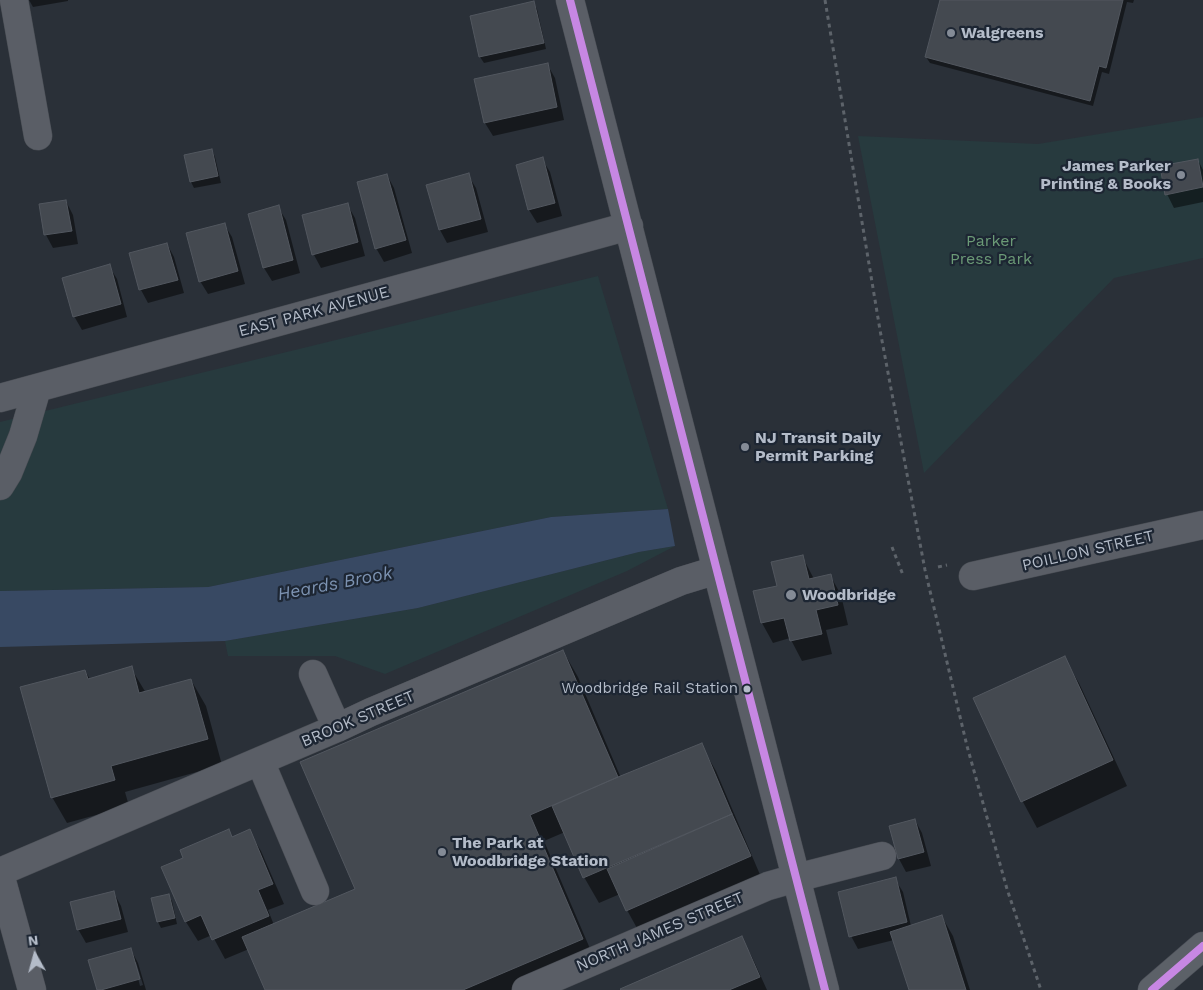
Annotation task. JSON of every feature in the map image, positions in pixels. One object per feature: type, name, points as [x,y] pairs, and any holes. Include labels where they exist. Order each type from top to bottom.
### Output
[{"type":"main road","points":[[1152,990],[1203,946]]},
{"type":"street","points":[[14,0],[38,136]]},
{"type":"street","points":[[570,0],[825,990]]},
{"type":"street","name":"EAST PARK AVENUE","points":[[0,398],[629,226]]},
{"type":"street","points":[[0,486],[8,473],[23,436],[37,388]]},
{"type":"street","name":"POILLON STREET","points":[[973,576],[1203,525]]},
{"type":"street","name":"BROOK STREET","points":[[0,873],[338,728],[371,712],[681,581],[717,570]]},
{"type":"street","points":[[313,674],[338,728]]},
{"type":"street","points":[[260,761],[315,891]]},
{"type":"street","name":"NORTH JAMES STREET","points":[[526,990],[768,886],[882,856]]},
{"type":"street","points":[[0,873],[11,959],[32,990]]},
{"type":"path","points":[[825,0],[880,330],[925,570],[968,746],[1007,889],[1041,990]]},
{"type":"path","points":[[892,547],[903,575]]},
{"type":"green space","name":"Parker Press Park","points":[[1203,117],[1203,258],[1114,278],[924,473],[858,136],[1038,144]]},
{"type":"green space","points":[[598,276],[668,509],[551,517],[208,587],[0,591],[0,422]]},
{"type":"green space","points":[[675,546],[627,571],[385,674],[335,656],[228,656],[225,641],[418,608],[639,552]]},
{"type":"water","name":"Heards Brook","points":[[668,509],[675,546],[639,552],[418,608],[225,641],[0,647],[0,591],[208,587],[551,517]]},
{"type":"building","name":"Walgreens","points":[[940,0],[1123,0],[1106,68],[1099,66],[1090,101],[925,57]]},
{"type":"building","points":[[534,1],[544,43],[479,57],[470,16]]},
{"type":"building","points":[[548,63],[557,107],[484,123],[474,79]]},
{"type":"building","points":[[212,149],[218,176],[190,182],[184,155]]},
{"type":"building","points":[[543,157],[555,203],[528,210],[516,165]]},
{"type":"building","name":"James Parker Printing & Books","points":[[1198,159],[1203,187],[1165,195],[1160,166]]},
{"type":"building","points":[[469,173],[481,219],[439,230],[426,185]]},
{"type":"building","points":[[387,174],[406,240],[375,249],[357,182]]},
{"type":"building","points":[[66,200],[72,231],[44,235],[39,204]]},
{"type":"building","points":[[348,203],[358,242],[312,255],[302,215]]},
{"type":"building","points":[[279,205],[293,260],[263,268],[248,214]]},
{"type":"building","points":[[225,223],[238,271],[199,282],[186,233]]},
{"type":"building","points":[[167,243],[178,280],[139,290],[129,253]]},
{"type":"building","points":[[110,264],[121,304],[73,317],[62,278]]},
{"type":"building","points":[[803,555],[809,579],[831,574],[838,605],[816,610],[822,634],[790,641],[784,618],[761,623],[753,591],[777,586],[771,562]]},
{"type":"building","name":"The Park at Woodbridge Station","points":[[563,650],[618,777],[530,815],[583,939],[463,990],[265,990],[242,937],[355,889],[300,762]]},
{"type":"building","points":[[1065,656],[1113,760],[1021,802],[973,698]]},
{"type":"building","points":[[132,666],[139,693],[191,679],[208,739],[111,766],[115,780],[51,798],[20,687],[85,670],[88,679]]},
{"type":"building","points":[[702,743],[732,814],[583,878],[552,806]]},
{"type":"building","points":[[732,814],[751,856],[626,911],[607,869]]},
{"type":"building","points":[[915,819],[924,852],[898,859],[889,826]]},
{"type":"building","points":[[229,829],[232,837],[250,829],[273,884],[258,890],[269,916],[212,940],[201,915],[185,922],[161,867],[183,858],[180,850]]},
{"type":"building","points":[[896,877],[907,922],[849,937],[838,892]]},
{"type":"building","points":[[114,891],[121,919],[77,930],[70,902]]},
{"type":"building","points":[[169,894],[175,918],[157,922],[151,898]]},
{"type":"building","points":[[942,915],[966,990],[909,990],[890,932]]},
{"type":"building","points":[[742,936],[760,977],[729,990],[620,989]]},
{"type":"building","points":[[131,948],[140,979],[97,990],[88,960]]},
{"type":"transit line","points":[[570,0],[825,990]]},
{"type":"transit line","points":[[1152,990],[1203,946]]},
{"type":"place","name":"Walgreens","points":[[951,33]]},
{"type":"place","name":"James Parker Printing & Books","points":[[1181,175]]},
{"type":"place","name":"NJ Transit Daily Permit Parking","points":[[745,447]]},
{"type":"place","name":"Woodbridge","points":[[791,595]]},
{"type":"place","name":"Woodbridge Rail Station","points":[[747,689]]},
{"type":"place","name":"The Park at Woodbridge Station","points":[[442,852]]}]
